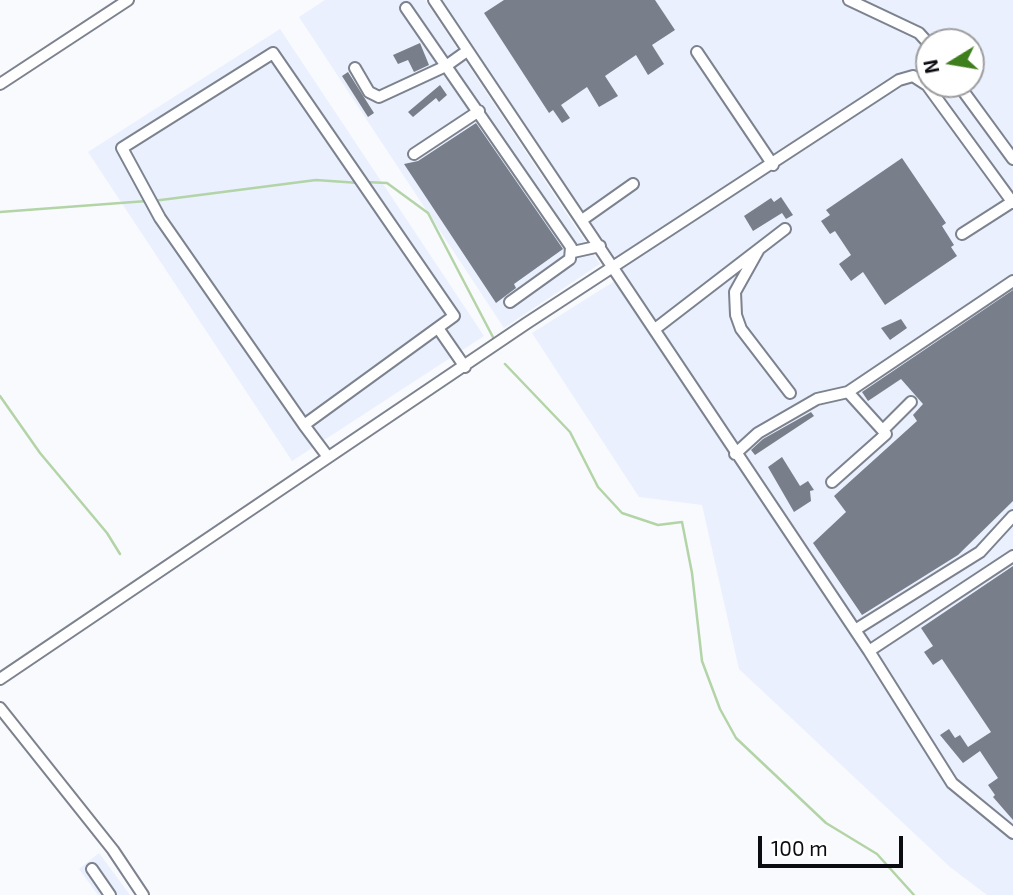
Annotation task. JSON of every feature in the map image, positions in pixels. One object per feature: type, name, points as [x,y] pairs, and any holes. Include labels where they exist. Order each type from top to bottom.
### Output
[{"type":"lane","points":[[0,84],[128,0]]},
{"type":"lane","points":[[433,0],[869,651],[952,783],[1013,833]]},
{"type":"lane","points":[[849,0],[915,31]]},
{"type":"lane","points":[[405,8],[479,111],[573,252]]},
{"type":"lane","points":[[355,68],[369,92],[379,97],[446,66],[467,51]]},
{"type":"lane","points":[[697,52],[773,165]]},
{"type":"lane","points":[[304,425],[454,316],[273,53],[122,148],[160,218],[304,425],[328,457]]},
{"type":"lane","points":[[0,679],[328,457],[899,80],[913,76],[928,85],[1013,202],[962,234]]},
{"type":"lane","points":[[968,98],[1013,159]]},
{"type":"lane","points":[[414,154],[479,111]]},
{"type":"lane","points":[[582,220],[633,184]]},
{"type":"lane","points":[[655,329],[785,229]]},
{"type":"lane","points":[[573,252],[600,246]]},
{"type":"lane","points":[[759,249],[735,292],[736,315],[741,329],[790,393]]},
{"type":"lane","points":[[510,302],[570,259],[573,252]]},
{"type":"lane","points":[[735,454],[758,433],[817,399],[848,392],[1013,281]]},
{"type":"lane","points":[[438,328],[465,366]]},
{"type":"lane","points":[[832,482],[886,434],[848,392]]},
{"type":"lane","points":[[883,430],[911,402]]},
{"type":"lane","points":[[855,630],[981,552],[1013,516]]},
{"type":"lane","points":[[869,651],[1013,556]]},
{"type":"lane","points":[[0,708],[113,850],[143,895]]},
{"type":"lane","points":[[92,869],[110,895]]},
{"type":"shaded area","points":[[325,0],[425,0],[600,264],[504,328],[299,17]]},
{"type":"shaded area","points":[[439,0],[1013,0],[1013,895],[987,895],[950,867],[739,669],[702,505],[639,497],[532,333],[621,277]]},
{"type":"shaded area","points":[[280,29],[484,336],[292,461],[88,152]]},
{"type":"shaded area","points":[[99,853],[130,895],[98,895],[79,869]]},
{"type":"building","points":[[504,0],[655,0],[675,30],[652,45],[664,64],[648,75],[636,55],[605,76],[618,96],[599,107],[587,87],[561,105],[570,118],[562,123],[553,110],[549,113],[484,13]]},
{"type":"building","points":[[420,43],[429,65],[414,72],[408,60],[398,64],[393,55]]},
{"type":"building","points":[[348,72],[374,113],[368,117],[342,76]]},
{"type":"building","points":[[440,85],[447,95],[439,102],[436,98],[413,117],[408,112]]},
{"type":"building","points":[[476,123],[563,249],[514,284],[516,288],[496,303],[404,164],[418,161]]},
{"type":"building","points":[[902,158],[946,223],[942,226],[954,245],[951,247],[957,256],[885,305],[863,272],[851,281],[839,264],[851,255],[835,231],[830,234],[821,221],[830,215],[826,210]]},
{"type":"building","points":[[781,197],[793,215],[786,219],[782,213],[753,231],[744,216],[771,198],[774,202]]},
{"type":"building","points":[[1013,290],[1013,501],[958,555],[862,615],[813,543],[846,512],[834,496],[917,421],[913,415],[923,404],[901,379],[868,401],[862,392]]},
{"type":"building","points":[[901,319],[907,328],[890,340],[881,328]]},
{"type":"building","points":[[811,412],[814,416],[755,455],[751,450],[763,439]]},
{"type":"building","points":[[782,457],[800,486],[808,481],[814,490],[810,491],[811,501],[794,512],[768,467]]},
{"type":"building","points":[[1013,566],[1013,820],[993,797],[995,795],[988,785],[998,778],[980,751],[963,763],[940,735],[949,729],[955,738],[960,735],[968,747],[991,732],[942,659],[933,665],[924,652],[933,646],[921,628]]},
{"type":"waterway","points":[[153,201],[316,180],[359,183]]},
{"type":"waterway","points":[[365,182],[387,183],[428,213],[495,341]]},
{"type":"waterway","points":[[0,212],[147,201]]},
{"type":"waterway","points":[[505,364],[570,432],[598,487],[622,513],[658,525],[682,522],[692,573],[702,661],[720,709],[736,738],[826,823],[877,854],[914,895]]},
{"type":"waterway","points":[[0,396],[40,453],[107,533],[120,554]]}]
